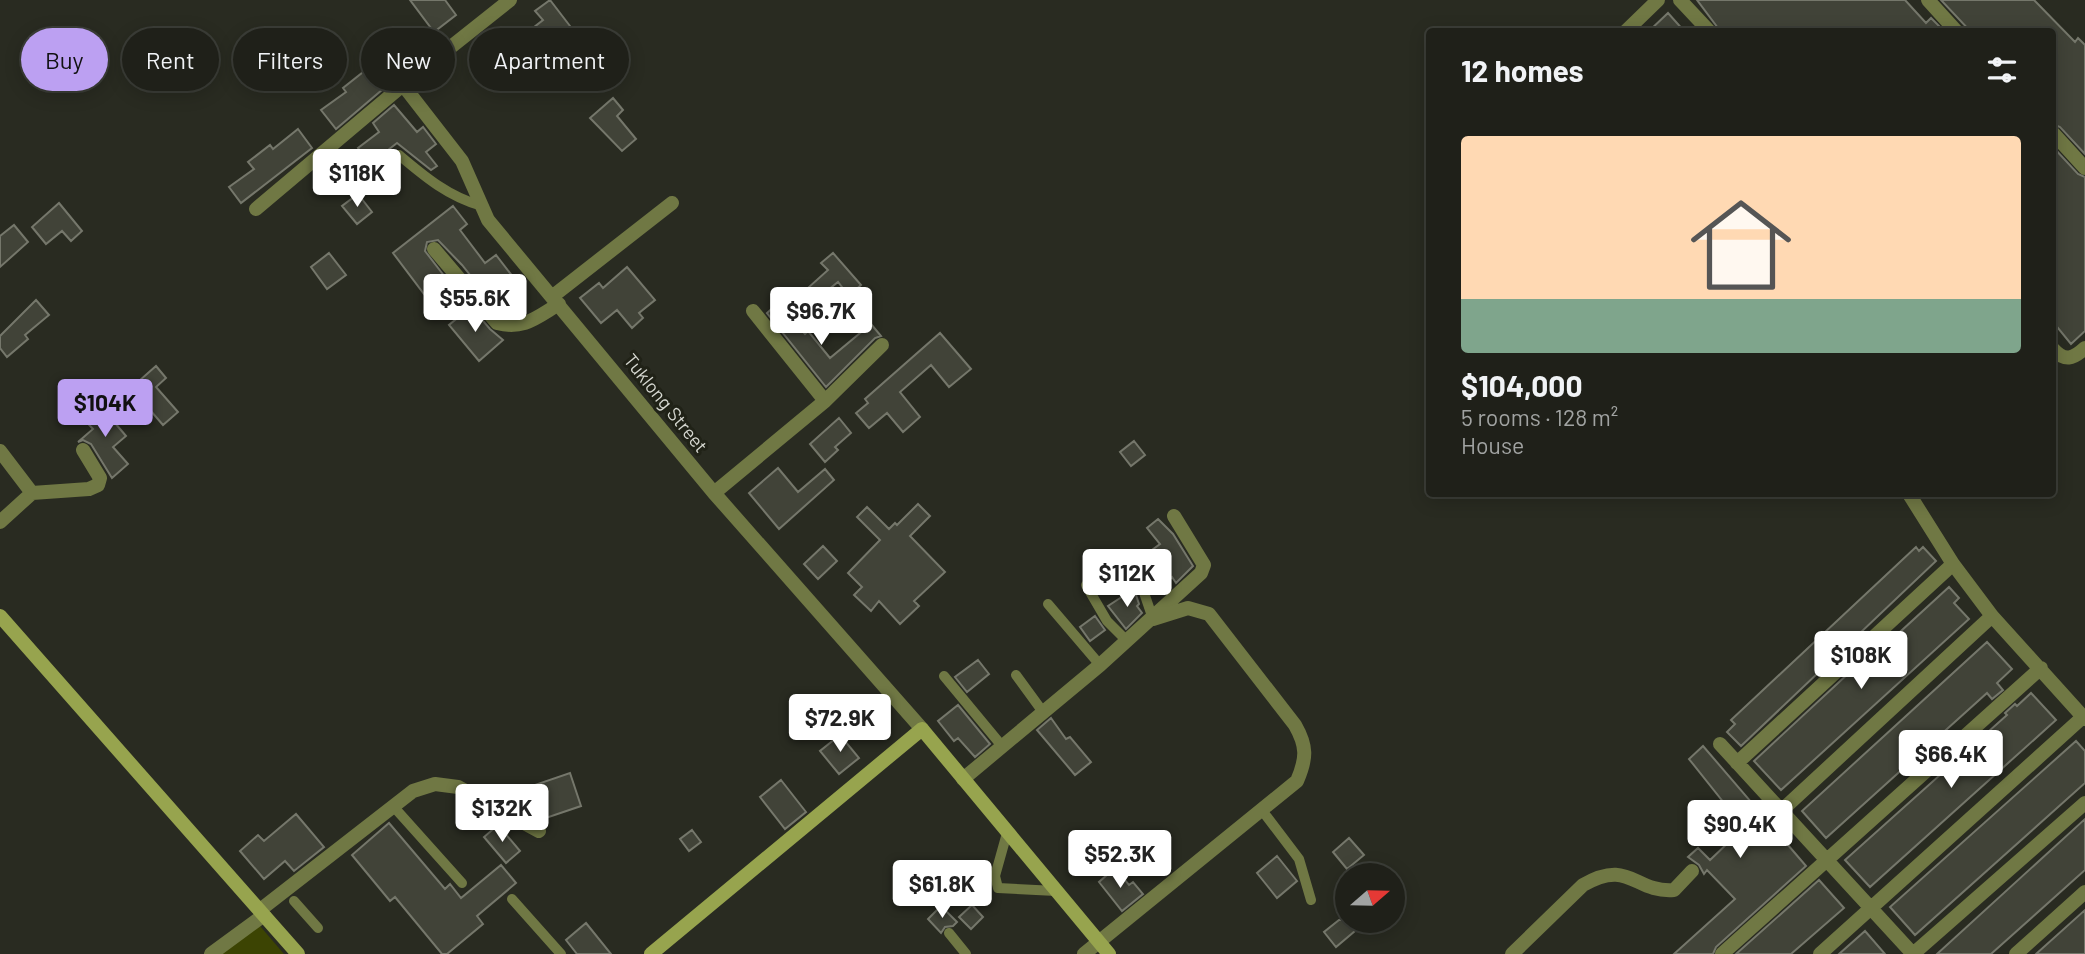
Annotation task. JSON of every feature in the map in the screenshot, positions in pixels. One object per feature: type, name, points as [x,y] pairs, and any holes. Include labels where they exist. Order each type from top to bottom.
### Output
[{"type":"street","points":[[455,44],[510,0]]},
{"type":"street","points":[[1629,28],[1658,0]]},
{"type":"street","points":[[1680,0],[1706,28]]},
{"type":"street","points":[[1928,0],[1953,28]]},
{"type":"street","points":[[256,209],[396,91]]},
{"type":"street","name":"Tuklong Street","points":[[408,91],[462,161],[488,220],[714,493],[922,729]]},
{"type":"street","points":[[2056,136],[2085,168]]},
{"type":"street","points":[[434,249],[497,323],[511,327],[522,326],[672,203]]},
{"type":"street","points":[[753,311],[825,401]]},
{"type":"street","points":[[714,493],[825,401],[883,345]]},
{"type":"street","points":[[2056,352],[2068,359],[2085,348]]},
{"type":"street","points":[[0,522],[32,493],[89,489],[98,485],[100,478],[83,450]]},
{"type":"street","points":[[0,452],[32,493]]},
{"type":"street","points":[[1820,954],[2084,718],[1992,616],[1953,564],[1911,497]]},
{"type":"street","points":[[963,779],[1100,665],[1194,581],[1204,565],[1174,516]]},
{"type":"street","points":[[1737,764],[1953,564]]},
{"type":"street","points":[[1084,954],[1297,780],[1305,763],[1305,743],[1295,724],[1209,614],[1188,608],[1153,619]]},
{"type":"street","points":[[0,615],[298,954]]},
{"type":"street","points":[[1781,811],[1992,616]]},
{"type":"street","points":[[1722,954],[2041,668]]},
{"type":"street","points":[[651,954],[922,729],[1109,954]]},
{"type":"street","points":[[1720,744],[1913,954],[2085,803]]},
{"type":"street","points":[[211,954],[289,895],[413,790],[435,784],[458,787],[539,831]]},
{"type":"street","points":[[1512,954],[1583,885],[1597,877],[1611,873],[1628,875],[1663,891],[1674,890],[1692,870]]},
{"type":"street","points":[[2016,954],[2085,892]]},
{"type":"lane","points":[[399,155],[456,199],[482,206]]},
{"type":"lane","points":[[1139,578],[1153,619]]},
{"type":"lane","points":[[1087,585],[1107,621],[1127,641]]},
{"type":"lane","points":[[1048,604],[1100,665]]},
{"type":"lane","points":[[1016,675],[1043,712]]},
{"type":"lane","points":[[944,676],[1002,746]]},
{"type":"lane","points":[[393,806],[462,883]]},
{"type":"lane","points":[[1261,809],[1299,859],[1306,874],[1311,900]]},
{"type":"lane","points":[[1007,833],[995,876],[998,888],[1056,891]]},
{"type":"lane","points":[[289,895],[318,929]]},
{"type":"lane","points":[[512,900],[561,954]]},
{"type":"lane","points":[[949,933],[966,954]]},
{"type":"green space","points":[[260,926],[284,954],[218,954]]},
{"type":"building","points":[[410,0],[445,0],[456,15],[439,28],[431,28]]},
{"type":"building","points":[[550,0],[570,26],[533,28],[543,20],[535,11]]},
{"type":"building","points":[[1697,0],[1905,0],[1926,23],[1931,18],[1941,28],[1718,28]]},
{"type":"building","points":[[1941,0],[2034,0],[2075,42],[2078,38],[2085,45],[2085,154],[2056,125],[2056,28],[1967,28]]},
{"type":"building","points":[[1668,13],[1681,28],[1652,28]]},
{"type":"building","points":[[361,74],[361,91],[381,91],[336,129],[321,110],[346,92],[347,85]]},
{"type":"building","points":[[613,98],[623,110],[617,116],[636,139],[622,151],[590,118]]},
{"type":"building","points":[[394,105],[417,132],[423,127],[436,144],[426,152],[437,166],[431,170],[397,143],[370,164],[358,148],[379,132],[373,123]]},
{"type":"building","points":[[298,129],[312,148],[241,203],[229,187],[254,169],[248,162],[270,145],[273,149]]},
{"type":"building","points":[[2056,150],[2078,174],[2085,177],[2085,331],[2071,344],[2056,326]]},
{"type":"building","points":[[358,194],[372,212],[357,224],[342,206]]},
{"type":"building","points":[[59,203],[82,231],[71,241],[62,231],[46,244],[32,227]]},
{"type":"building","points":[[453,206],[467,224],[460,230],[485,263],[496,255],[520,286],[494,305],[438,240],[427,242],[425,251],[445,277],[424,294],[393,253]]},
{"type":"building","points":[[14,225],[28,242],[0,267],[0,236]]},
{"type":"building","points":[[329,253],[346,275],[327,289],[311,267]]},
{"type":"building","points":[[833,253],[861,285],[849,296],[838,282],[818,298],[809,287],[828,270],[821,263]]},
{"type":"building","points":[[627,267],[655,300],[639,313],[643,318],[632,328],[617,310],[601,323],[580,298],[599,283],[603,288]]},
{"type":"building","points":[[36,300],[49,315],[25,335],[28,339],[7,357],[0,348],[0,336]]},
{"type":"building","points":[[778,303],[805,334],[808,331],[830,358],[871,324],[881,336],[875,338],[826,387],[767,313]]},
{"type":"building","points":[[471,307],[503,340],[479,361],[449,325]]},
{"type":"building","points":[[940,333],[971,369],[949,387],[931,365],[900,392],[920,417],[903,432],[887,413],[869,428],[856,413],[868,403],[865,399]]},
{"type":"building","points":[[156,366],[166,378],[156,387],[178,412],[163,425],[131,388]]},
{"type":"building","points":[[98,403],[126,436],[113,447],[128,464],[112,478],[91,444],[83,440],[78,442],[93,429],[82,417]]},
{"type":"building","points":[[839,418],[851,433],[835,447],[838,450],[825,462],[810,444]]},
{"type":"building","points":[[1134,441],[1145,455],[1131,466],[1120,452]]},
{"type":"building","points":[[778,468],[798,492],[825,469],[834,480],[779,529],[749,493]]},
{"type":"building","points":[[918,504],[930,516],[910,536],[945,572],[914,601],[919,606],[900,624],[879,601],[871,611],[854,595],[862,587],[848,573],[880,540],[857,517],[867,507],[889,529],[895,523],[897,525]]},
{"type":"building","points":[[1158,519],[1173,534],[1193,566],[1176,583],[1172,577],[1152,593],[1143,571],[1158,558],[1152,550],[1160,544],[1147,528]]},
{"type":"building","points":[[823,546],[837,561],[818,579],[804,564]]},
{"type":"building","points":[[1916,547],[1919,551],[1923,547],[1936,561],[1741,746],[1727,732],[1735,724],[1731,720]]},
{"type":"building","points":[[1949,587],[1959,598],[1954,603],[1969,619],[1781,790],[1754,761],[1850,672],[1853,675]]},
{"type":"building","points":[[1134,589],[1139,604],[1137,606],[1142,613],[1126,629],[1108,606]]},
{"type":"building","points":[[1095,616],[1105,630],[1090,641],[1080,627]]},
{"type":"building","points":[[1987,642],[2012,669],[1997,683],[2003,690],[1992,699],[1987,693],[1826,838],[1802,811]]},
{"type":"building","points":[[978,660],[989,674],[967,692],[955,677]]},
{"type":"building","points":[[2031,693],[2056,720],[1870,887],[1845,860],[2007,715],[2005,713],[2015,704],[2017,706]]},
{"type":"building","points":[[958,705],[990,744],[975,757],[958,738],[954,741],[938,721]]},
{"type":"building","points":[[1051,718],[1066,739],[1070,737],[1091,762],[1075,775],[1037,730]]},
{"type":"building","points":[[840,735],[859,758],[839,774],[820,751]]},
{"type":"building","points":[[2076,741],[2085,751],[2085,783],[1915,935],[1890,907]]},
{"type":"building","points":[[1703,746],[1806,866],[1716,947],[1713,954],[1674,954],[1735,899],[1707,870],[1704,874],[1699,865],[1688,857],[1698,848],[1710,860],[1731,840],[1726,835],[1740,823],[1689,759]]},
{"type":"building","points":[[570,773],[581,806],[540,820],[533,817],[523,789]]},
{"type":"building","points":[[781,780],[806,812],[785,829],[760,797]]},
{"type":"building","points":[[296,814],[324,847],[294,871],[285,861],[264,879],[240,851],[258,835],[264,841]]},
{"type":"building","points":[[2085,819],[2085,870],[1991,954],[1937,954]]},
{"type":"building","points":[[389,823],[445,889],[450,884],[461,898],[501,865],[516,883],[477,916],[483,924],[447,954],[442,954],[395,897],[390,901],[352,855]]},
{"type":"building","points":[[498,825],[520,851],[506,863],[484,837]]},
{"type":"building","points":[[692,830],[701,842],[689,851],[680,839]]},
{"type":"building","points":[[1349,838],[1364,855],[1354,863],[1342,863],[1333,852]]},
{"type":"building","points":[[1277,856],[1297,881],[1277,898],[1257,873]]},
{"type":"building","points":[[1115,868],[1129,885],[1133,882],[1143,894],[1122,911],[1099,882]]},
{"type":"building","points":[[1819,880],[1844,908],[1791,954],[1736,954]]},
{"type":"building","points":[[972,905],[983,917],[971,929],[959,917]]},
{"type":"building","points":[[941,906],[957,922],[953,926],[945,927],[941,933],[928,919]]},
{"type":"building","points":[[2085,910],[2085,954],[2036,954]]},
{"type":"building","points":[[586,923],[611,954],[577,954],[566,940]]},
{"type":"building","points":[[1335,923],[1335,933],[1353,933],[1336,947],[1324,932]]},
{"type":"building","points":[[1865,931],[1885,954],[1839,954]]}]
